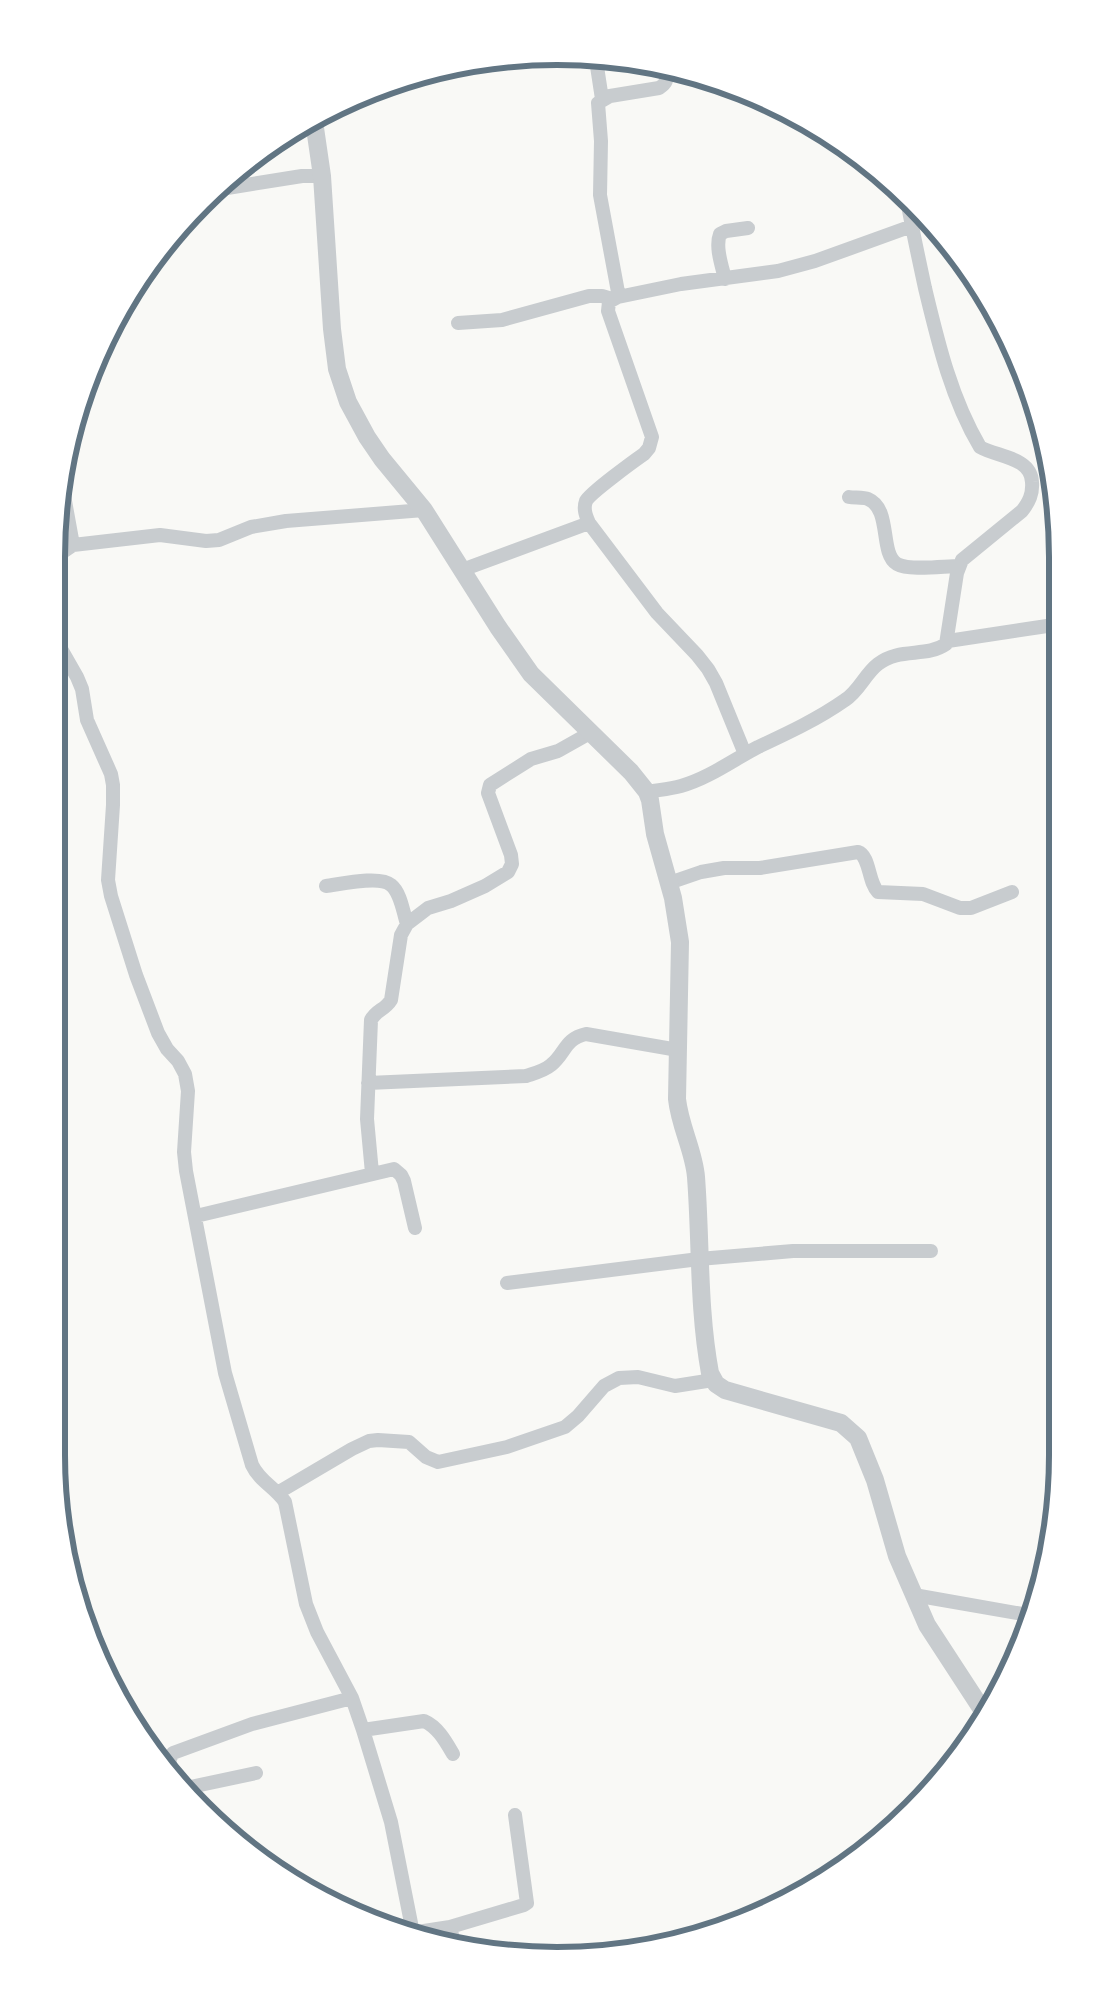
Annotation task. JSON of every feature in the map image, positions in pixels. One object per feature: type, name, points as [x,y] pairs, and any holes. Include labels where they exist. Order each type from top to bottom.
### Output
[{"type":"street","points":[[597,67],[602,100]]},
{"type":"street","points":[[615,298],[617,280],[600,196],[601,141],[598,103],[610,96],[659,88],[664,85],[667,78]]},
{"type":"street","points":[[315,129],[322,176],[332,329],[338,369],[348,402],[367,437],[382,459],[424,510],[498,627],[532,674],[631,772],[647,792],[652,808],[655,834],[669,883],[680,942],[676,1100],[679,1119],[693,1159],[696,1177],[699,1259],[707,1358],[710,1373],[713,1380],[724,1390],[841,1423],[858,1438],[875,1480],[897,1556],[927,1625],[980,1706]]},
{"type":"street","points":[[233,187],[302,176],[322,176]]},
{"type":"street","points":[[910,214],[942,358],[974,436],[980,447],[988,452],[1022,464],[1032,477],[1031,496],[1022,511],[969,554],[959,566],[948,641]]},
{"type":"street","points":[[745,754],[708,669],[657,614],[589,523],[585,512],[586,500],[595,490],[644,454],[650,448],[652,437],[608,311],[609,302],[615,298],[667,286],[778,271],[815,261],[912,226]]},
{"type":"street","points":[[725,279],[719,248],[718,239],[720,234],[726,231],[748,228]]},
{"type":"street","points":[[458,323],[502,320],[589,296],[615,298]]},
{"type":"street","points":[[849,497],[868,499],[878,507],[891,558],[897,564],[914,567],[959,566]]},
{"type":"street","points":[[65,550],[72,545],[160,535],[206,541],[219,540],[251,527],[286,521],[424,510]]},
{"type":"street","points":[[67,514],[72,545]]},
{"type":"street","points":[[462,570],[589,523]]},
{"type":"street","points":[[647,792],[680,787],[708,776],[745,754],[797,728],[847,700],[879,664],[898,653],[941,648],[948,641],[1047,626]]},
{"type":"street","points":[[65,656],[82,689],[87,720],[111,774],[113,805],[108,880],[111,896],[136,975],[158,1033],[185,1074],[188,1091],[184,1152],[186,1171],[225,1373],[252,1465],[257,1476],[279,1492],[285,1502],[306,1604],[316,1632],[352,1698],[363,1730],[391,1822],[410,1924]]},
{"type":"street","points":[[372,1173],[367,1119],[371,1020],[374,1014],[387,1007],[391,1000],[401,935],[407,924],[428,908],[452,901],[485,886],[508,872],[512,864],[511,855],[488,793],[490,784],[531,759],[558,750],[590,733]]},
{"type":"street","points":[[669,883],[702,872],[724,868],[760,868],[858,852],[862,853],[865,857],[871,881],[878,892],[923,894],[960,908],[971,908],[1012,892]]},
{"type":"street","points":[[326,886],[381,880],[391,884],[397,893],[407,924]]},
{"type":"street","points":[[368,1083],[526,1076],[552,1065],[571,1039],[586,1034],[678,1050]]},
{"type":"street","points":[[196,1216],[394,1169],[401,1175],[404,1181],[414,1228]]},
{"type":"street","points":[[507,1283],[699,1259],[792,1251],[932,1252]]},
{"type":"street","points":[[279,1492],[369,1441],[409,1442],[426,1457],[438,1462],[507,1448],[565,1427],[578,1416],[604,1386],[619,1378],[638,1377],[675,1386],[713,1380]]},
{"type":"street","points":[[914,1595],[1023,1614]]},
{"type":"street","points":[[170,1758],[173,1753],[252,1724],[352,1698]]},
{"type":"street","points":[[363,1730],[424,1721],[430,1724],[445,1740],[452,1754]]},
{"type":"street","points":[[194,1786],[256,1773]]},
{"type":"street","points":[[430,1930],[450,1927],[526,1903],[515,1815]]},
{"type":"street","points":[[450,1927],[452,1936]]}]
